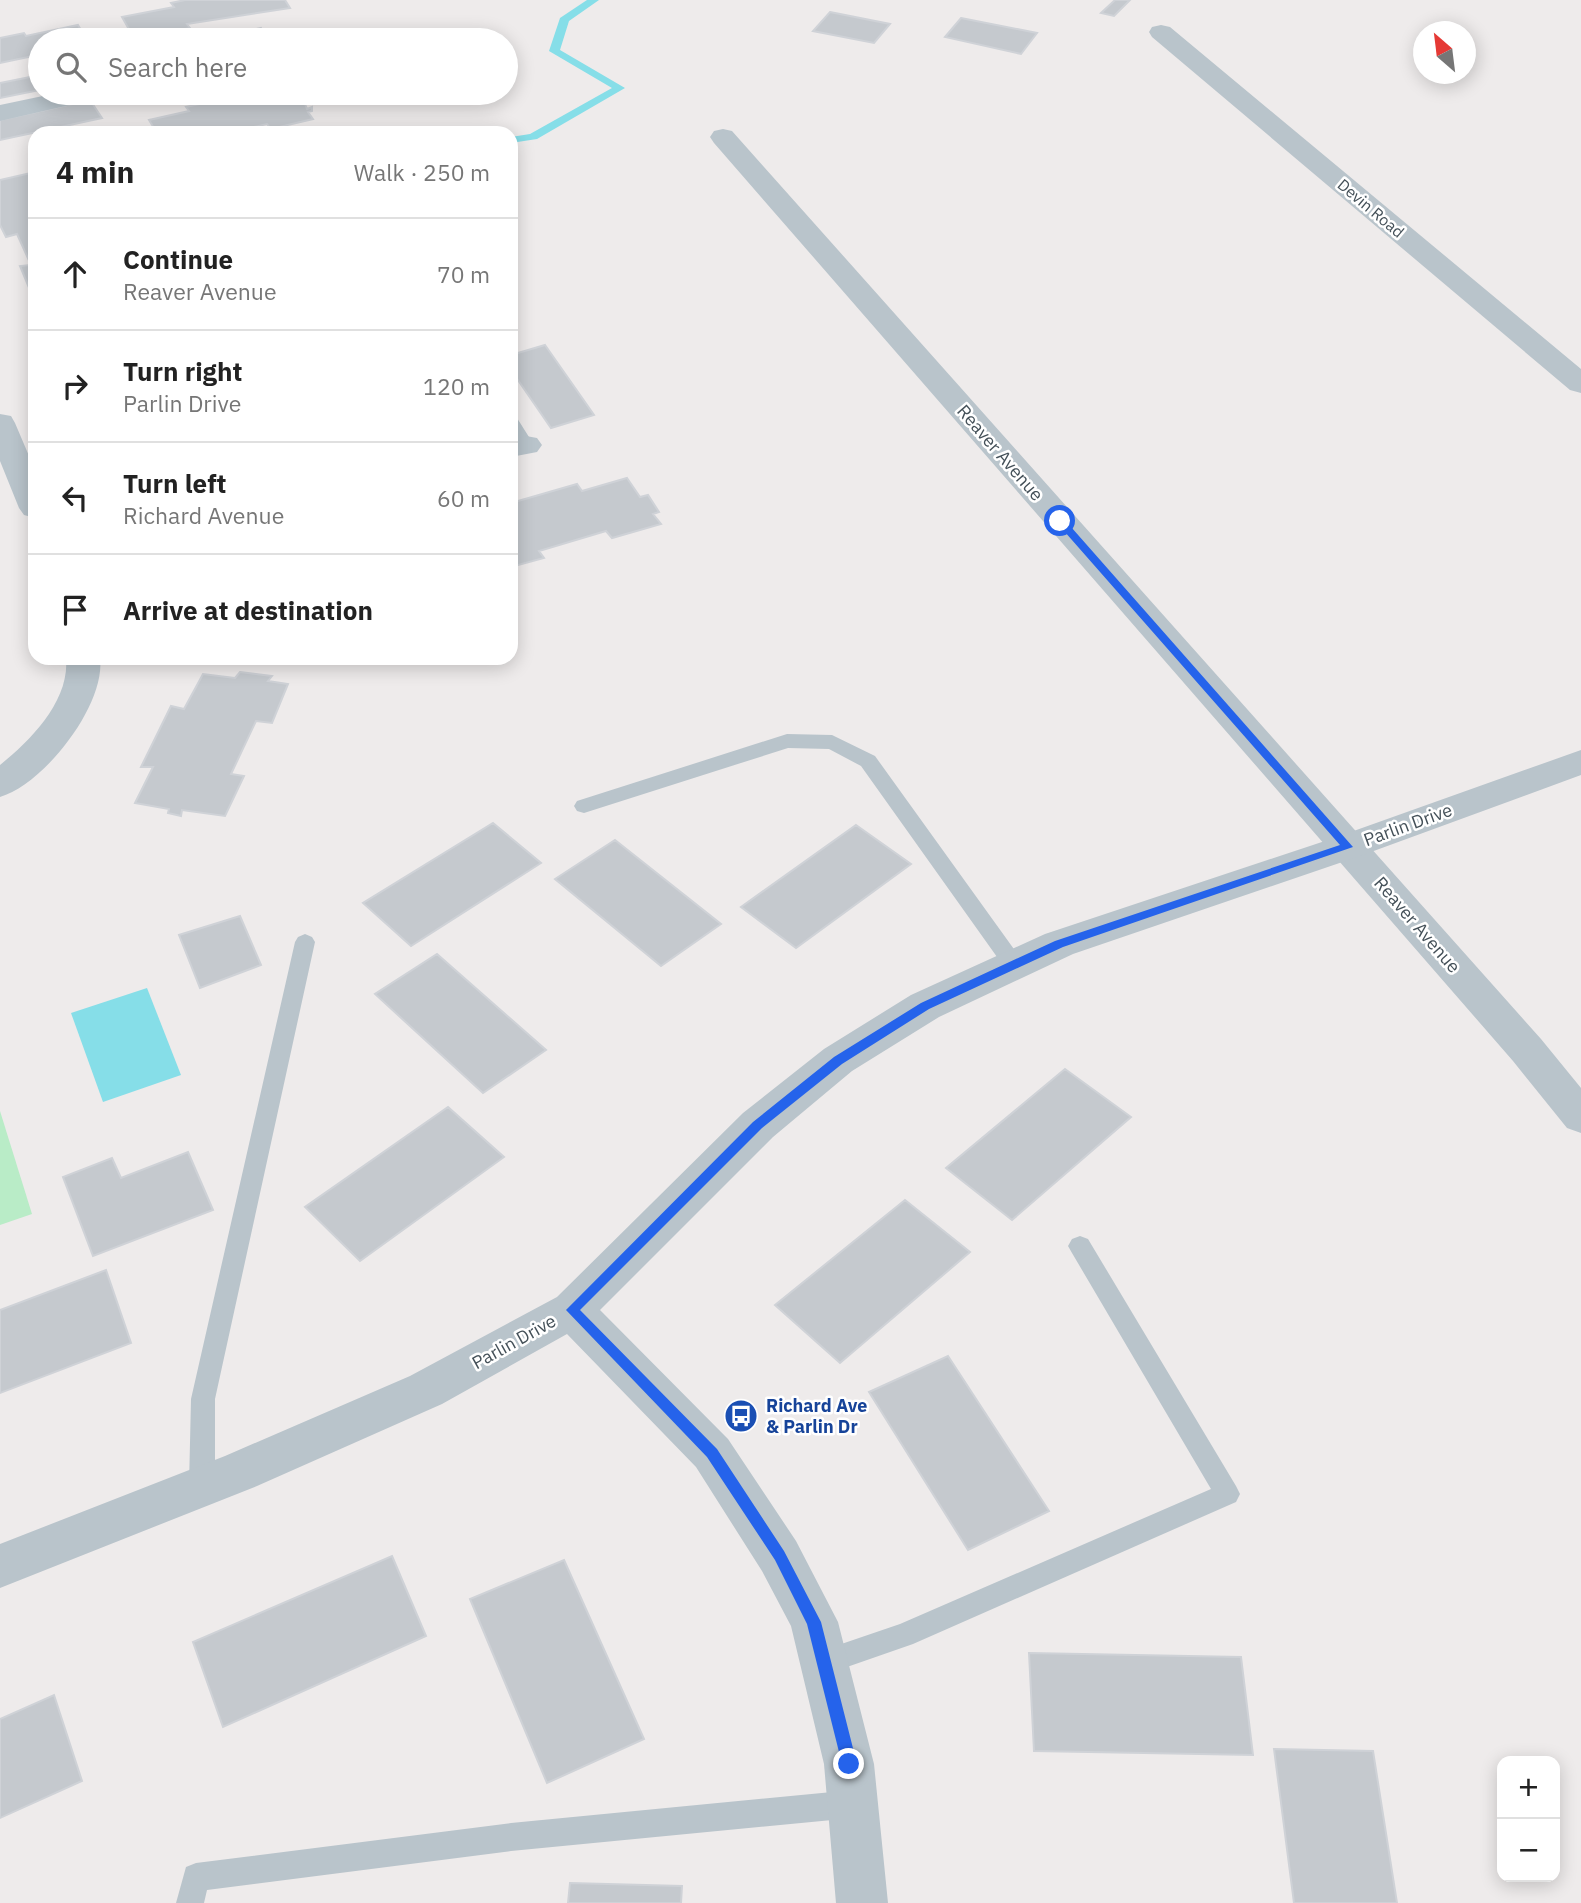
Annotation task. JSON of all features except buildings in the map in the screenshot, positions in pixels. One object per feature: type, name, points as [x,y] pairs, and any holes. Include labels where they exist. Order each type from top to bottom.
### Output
[{"type":"street","name":"Devin Road","points":[[1161,32],[1581,384]]},
{"type":"street","points":[[0,113],[36,105]]},
{"type":"street","name":"Reaver Avenue","points":[[723,137],[1518,1040],[1581,1117]]},
{"type":"street","points":[[0,423],[28,491]]},
{"type":"street","points":[[0,784],[40,753],[71,710],[84,665]]},
{"type":"street","name":"Parlin Drive","points":[[0,1566],[202,1486],[426,1390],[572,1310],[758,1125],[838,1060],[925,1006],[1059,944],[1348,847],[1581,762]]},
{"type":"street","points":[[572,1310],[712,1453],[779,1556],[814,1622],[849,1764],[862,1903]]},
{"type":"lane","points":[[584,806],[787,741],[832,742],[868,761],[1014,965]]},
{"type":"lane","points":[[202,1486],[203,1399],[306,942]]},
{"type":"lane","points":[[824,1662],[904,1635],[1227,1494],[1080,1246]]},
{"type":"lane","points":[[190,1903],[196,1877],[512,1837],[853,1804]]},
{"type":"green space","points":[[0,1111],[32,1214],[0,1225]]},
{"type":"water","points":[[147,988],[181,1075],[103,1102],[71,1013]]},
{"type":"waterway","points":[[518,139],[533,137],[620,88],[554,51],[564,20],[594,0]]},
{"type":"place","name":"Richard Ave & Parlin Dr","points":[[741,1416]]},
{"type":"route","points":[[849,1764],[814,1622],[779,1556],[712,1453],[572,1310],[758,1125],[838,1060],[925,1006],[1059,944],[1348,847],[1060,521]]}]
